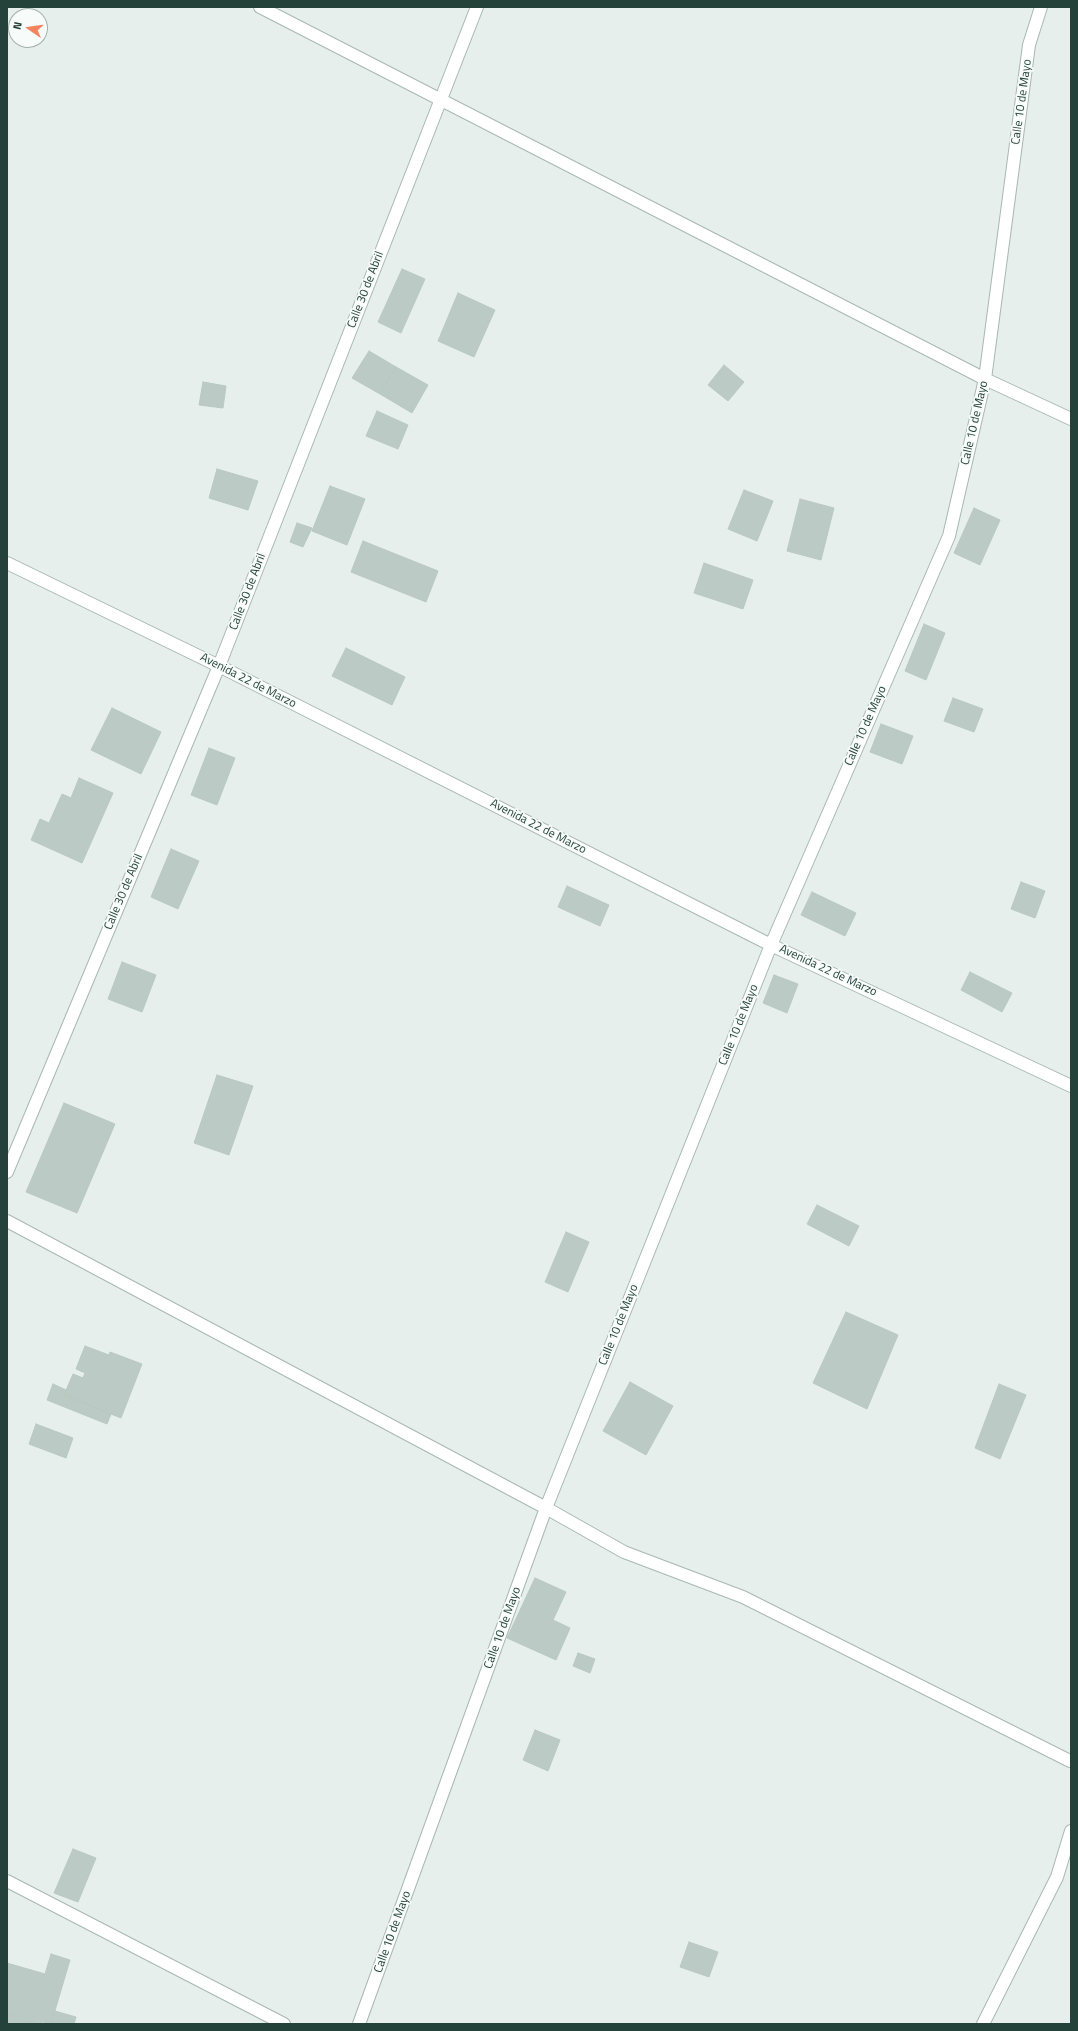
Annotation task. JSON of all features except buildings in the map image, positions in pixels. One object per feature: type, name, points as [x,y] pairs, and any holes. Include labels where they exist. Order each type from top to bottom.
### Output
[{"type":"street","points":[[260,7],[441,98],[985,379],[1071,418]]},
{"type":"street","name":"Calle 30 de Abril","points":[[7,1172],[219,666],[477,7]]},
{"type":"street","name":"Calle 10 de Mayo","points":[[359,2024],[546,1508],[771,945],[949,536],[985,379],[1029,45],[1041,7]]},
{"type":"street","name":"Avenida 22 de Marzo","points":[[7,563],[219,666],[771,945],[1071,1086]]},
{"type":"street","points":[[7,1221],[546,1508],[624,1552],[743,1597],[1071,1764]]},
{"type":"street","points":[[983,2024],[1057,1877],[1071,1831]]},
{"type":"street","points":[[7,1880],[284,2024]]}]
